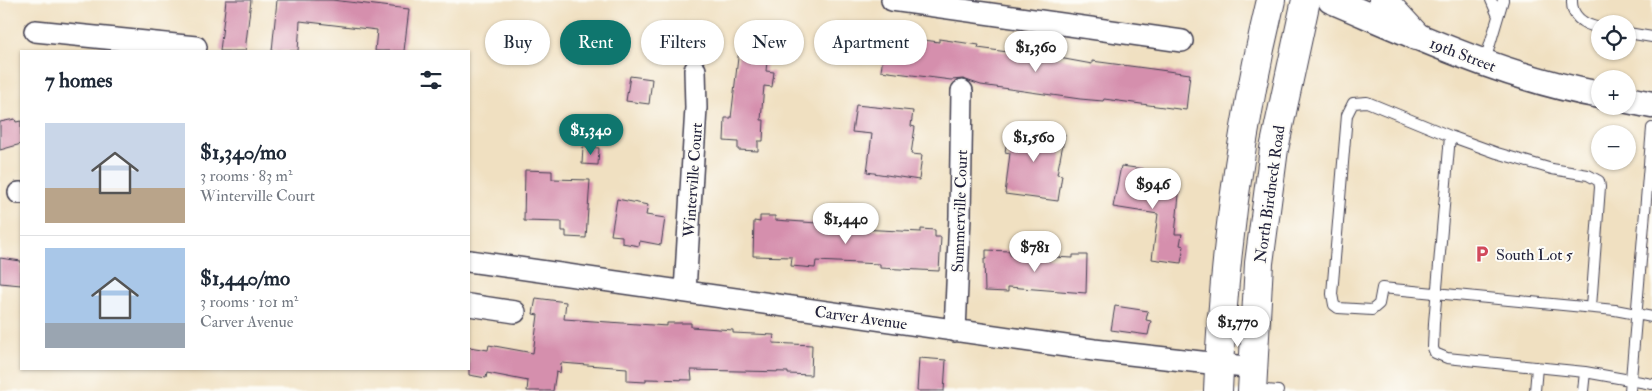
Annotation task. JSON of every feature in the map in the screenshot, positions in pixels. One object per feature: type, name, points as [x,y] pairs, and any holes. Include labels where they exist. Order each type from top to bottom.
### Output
[{"type":"main road","name":"North Birdneck Road","points":[[1218,391],[1226,260],[1234,183],[1252,76],[1271,0]]},
{"type":"main road","name":"North Birdneck Road","points":[[1259,385],[1259,263],[1274,149],[1306,0]]},
{"type":"main road","points":[[1383,0],[1416,36]]},
{"type":"street","points":[[892,0],[989,7],[1182,41]]},
{"type":"street","name":"19th Street","points":[[1331,0],[1485,63],[1527,77],[1591,93]]},
{"type":"street","points":[[35,31],[115,45],[196,47]]},
{"type":"street","name":"Winterville Court","points":[[685,291],[696,108],[695,70]]},
{"type":"street","name":"Summerville Court","points":[[954,331],[960,216],[962,91]]},
{"type":"street","points":[[1636,102],[1652,105]]},
{"type":"street","name":"Carver Avenue","points":[[470,261],[954,331],[1094,350],[1219,364],[1259,385]]},
{"type":"street","points":[[470,306],[515,312]]},
{"type":"lane","points":[[1491,0],[1498,16]]},
{"type":"lane","points":[[1485,63],[1503,0]]},
{"type":"lane","points":[[1572,0],[1576,16],[1582,22],[1591,25]]},
{"type":"lane","points":[[1636,34],[1652,37]]},
{"type":"lane","points":[[1591,307],[1599,181],[1588,175],[1552,169],[1450,136],[1367,102],[1353,103],[1347,115],[1332,294],[1334,305],[1344,310],[1372,310],[1379,304],[1382,288],[1591,307],[1652,317]]},
{"type":"lane","points":[[1630,386],[1650,187],[1652,128]]},
{"type":"lane","points":[[1450,136],[1436,292],[1433,340],[1435,353],[1447,358],[1585,372],[1630,386],[1652,384]]},
{"type":"lane","points":[[1535,391],[1537,367]]},
{"type":"lane","points":[[1583,391],[1585,372]]},
{"type":"building","points":[[226,0],[251,0],[245,50],[220,50]]},
{"type":"building","points":[[277,0],[332,0],[409,9],[404,50],[375,50],[377,30],[300,21],[298,50],[272,50]]},
{"type":"building","points":[[939,39],[979,45],[978,48],[1015,53],[1015,50],[1092,64],[1092,61],[1190,74],[1186,110],[1104,99],[1103,101],[1080,99],[981,85],[963,79],[951,80],[881,71],[882,65],[927,65],[927,40],[939,42]]},
{"type":"building","points":[[737,65],[767,65],[766,71],[774,72],[772,87],[764,86],[761,120],[764,120],[763,141],[758,141],[758,151],[738,150],[738,142],[724,141],[725,118],[731,118]]},
{"type":"building","points":[[630,76],[652,79],[649,104],[626,101]]},
{"type":"building","points":[[856,105],[913,111],[911,126],[915,127],[911,154],[922,155],[919,180],[867,172],[872,134],[852,132]]},
{"type":"building","points":[[15,119],[16,122],[20,121],[20,144],[0,150],[0,122]]},
{"type":"building","points":[[1010,124],[1065,134],[1057,174],[1062,175],[1058,201],[1005,194],[1010,153],[1005,152]]},
{"type":"building","points":[[583,147],[599,148],[598,165],[582,164]]},
{"type":"building","points":[[1121,166],[1144,169],[1142,181],[1180,185],[1175,234],[1182,234],[1180,245],[1184,246],[1181,263],[1152,259],[1158,214],[1113,207]]},
{"type":"building","points":[[525,170],[552,171],[552,179],[590,180],[586,238],[566,237],[566,231],[562,231],[562,222],[524,221]]},
{"type":"building","points":[[617,199],[648,205],[646,215],[665,218],[661,245],[640,241],[639,246],[622,243],[622,236],[611,235]]},
{"type":"building","points":[[760,216],[775,216],[775,220],[859,226],[859,229],[921,232],[921,229],[935,230],[935,237],[941,237],[939,271],[880,268],[880,264],[816,261],[815,268],[791,266],[792,257],[753,256],[754,221],[760,222]]},
{"type":"building","points":[[986,250],[1010,251],[1010,255],[1073,258],[1073,255],[1087,255],[1086,293],[1008,287],[1008,292],[985,291],[984,259],[986,259]]},
{"type":"building","points":[[0,258],[20,261],[20,285],[0,283]]},
{"type":"building","points":[[536,298],[566,302],[564,319],[667,326],[667,323],[691,323],[691,327],[733,330],[733,333],[774,335],[773,343],[812,345],[811,375],[788,374],[788,372],[691,370],[692,380],[646,379],[646,382],[627,381],[627,368],[561,363],[560,373],[556,372],[553,391],[527,391],[528,381],[487,373],[486,378],[469,375],[470,347],[488,350],[489,345],[533,353],[538,315],[533,314]]},
{"type":"building","points":[[1115,306],[1148,311],[1146,320],[1151,321],[1148,335],[1111,330]]},
{"type":"building","points":[[919,358],[946,360],[944,391],[917,391]]},
{"type":"place","name":"South Lot 5","points":[[1482,254]]}]
